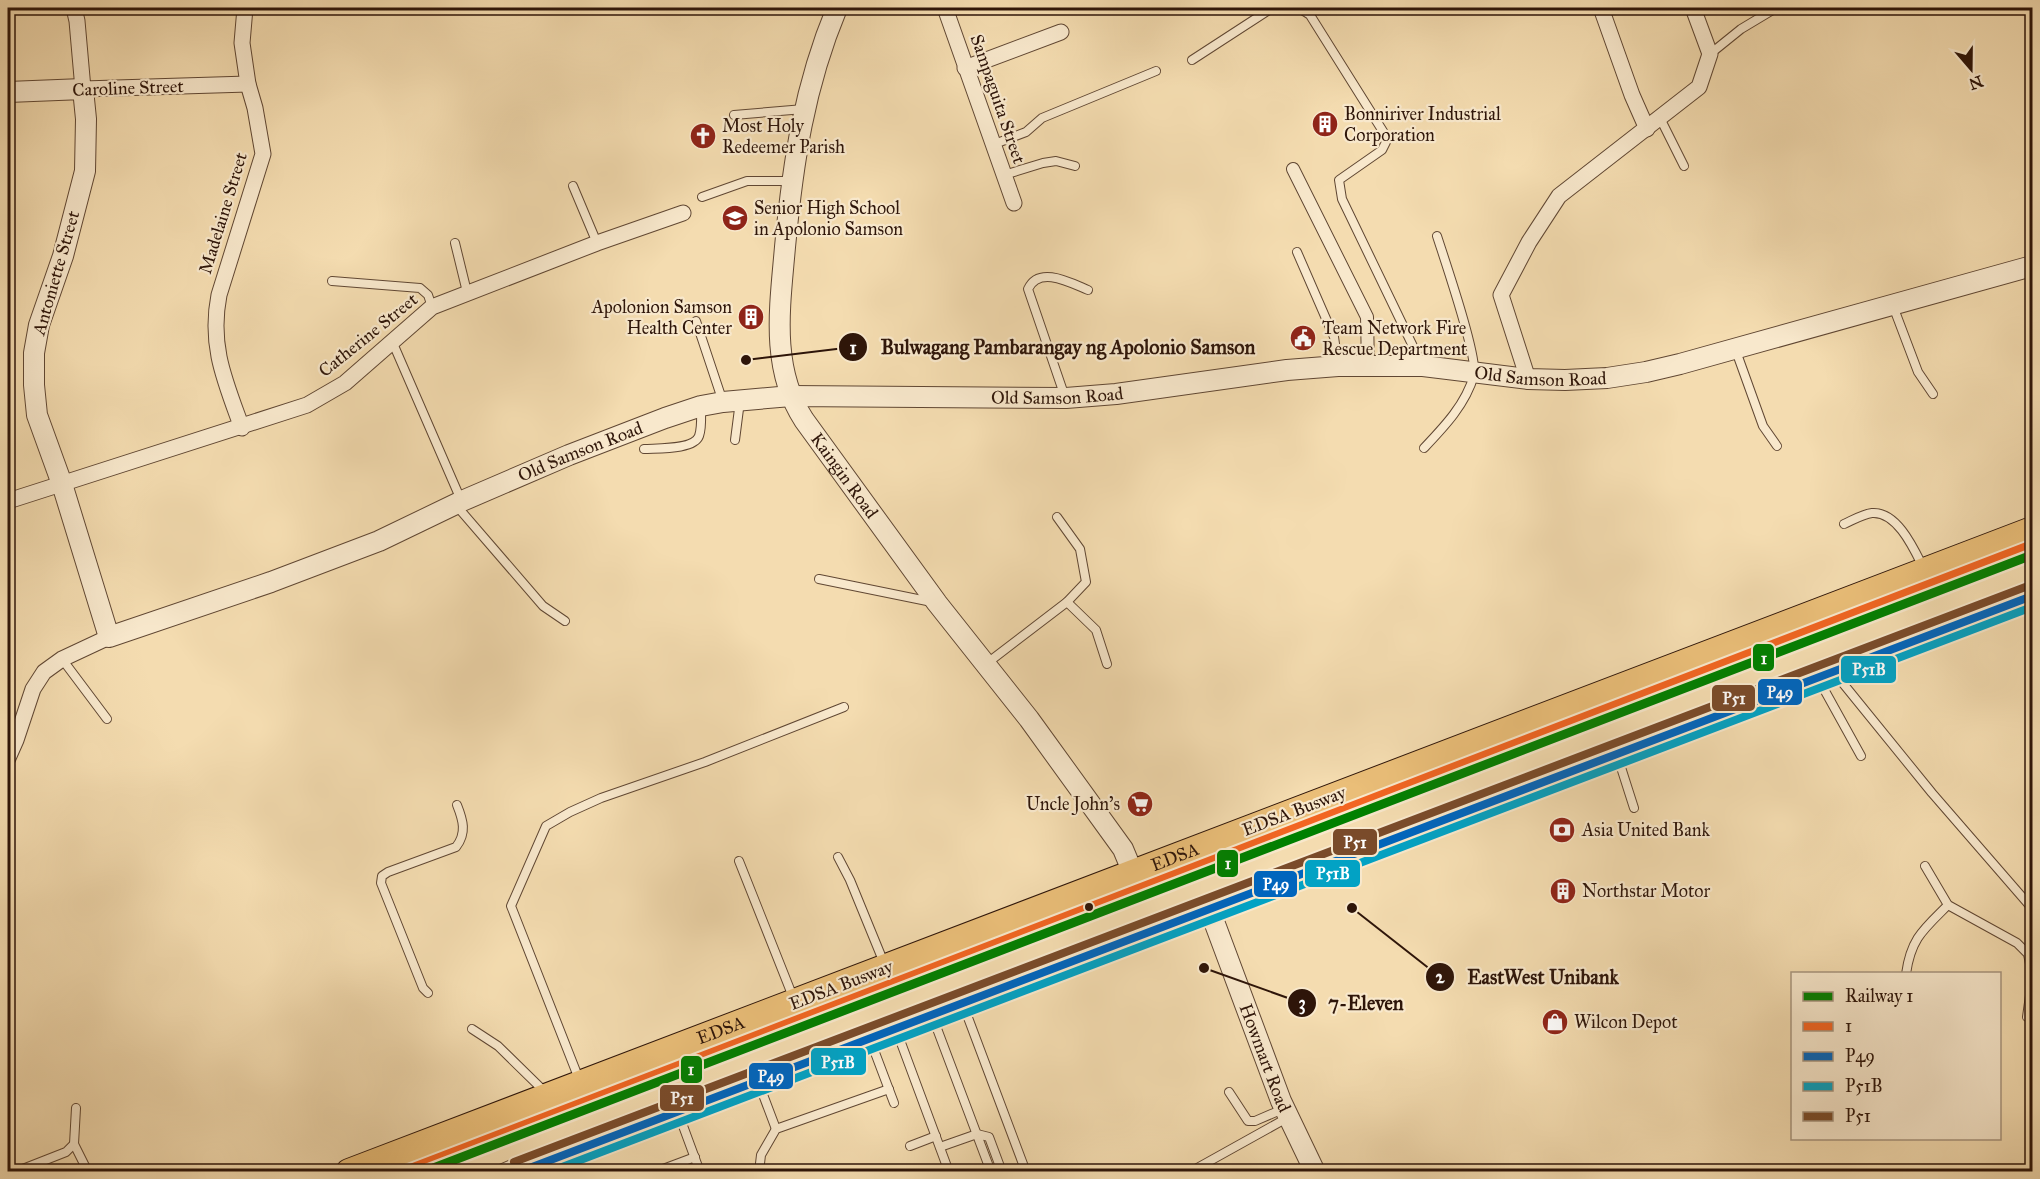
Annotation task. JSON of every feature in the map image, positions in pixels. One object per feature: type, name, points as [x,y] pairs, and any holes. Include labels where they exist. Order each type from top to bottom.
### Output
[{"type":"highway","name":"EDSA","points":[[349,1172],[2032,530]]},
{"type":"highway","points":[[518,1172],[2032,596]]},
{"type":"street","name":"Antoniette Street","points":[[74,8],[77,21],[86,143],[85,171],[63,256],[39,325],[34,353],[37,415],[62,483],[109,638]]},
{"type":"street","name":"Madelaine Street","points":[[242,428],[220,366],[215,339],[215,315],[219,295],[263,154],[242,43],[245,8]]},
{"type":"street","name":"Kaingin Road","points":[[837,8],[816,64],[804,108],[791,181],[780,312],[780,352],[791,396],[804,420],[937,603],[1029,719],[1118,841],[1133,873]]},
{"type":"street","name":"Sampaguita Street","points":[[945,8],[1014,203]]},
{"type":"street","points":[[1601,8],[1632,95],[1647,129]]},
{"type":"street","points":[[1528,379],[1501,295],[1559,196],[1699,87],[1710,54],[1693,8]]},
{"type":"street","points":[[965,68],[1061,32]]},
{"type":"street","name":"Caroline Street","points":[[8,92],[248,84]]},
{"type":"street","points":[[1293,169],[1367,317],[1368,367]]},
{"type":"street","name":"Catherine Street","points":[[8,501],[308,405],[345,383],[432,307],[597,243],[683,213]]},
{"type":"street","name":"Old Samson Road","points":[[109,638],[271,582],[368,545],[459,502],[569,455],[701,406],[791,396],[1066,398],[1116,394],[1287,370],[1338,366],[1423,366],[1528,379],[1607,378],[1646,372],[1736,349],[2032,266]]},
{"type":"street","points":[[8,758],[33,689],[44,672],[62,659],[109,638]]},
{"type":"street","name":"Howmart Road","points":[[1209,908],[1287,1113],[1315,1172]]},
{"type":"lane","points":[[1192,60],[1272,8]]},
{"type":"lane","points":[[1299,8],[1310,15],[1384,133],[1386,142],[1382,150],[1339,180],[1342,199],[1423,366]]},
{"type":"lane","points":[[1710,54],[1741,29],[1776,8]]},
{"type":"lane","points":[[992,145],[1026,132],[1042,118],[1156,71]]},
{"type":"lane","points":[[734,115],[804,108]]},
{"type":"lane","points":[[1660,118],[1684,166]]},
{"type":"lane","points":[[1004,175],[1030,166],[1056,161],[1075,166]]},
{"type":"lane","points":[[702,197],[747,181],[791,181]]},
{"type":"lane","points":[[573,186],[597,243]]},
{"type":"lane","points":[[1424,448],[1451,419],[1463,400],[1475,372],[1465,328],[1437,236]]},
{"type":"lane","points":[[455,243],[467,292]]},
{"type":"lane","points":[[1297,252],[1334,337],[1338,366]]},
{"type":"lane","points":[[1066,398],[1028,289],[1033,282],[1053,276],[1088,290]]},
{"type":"lane","points":[[332,280],[420,288],[428,295],[432,307]]},
{"type":"lane","points":[[1893,306],[1918,372],[1932,394]]},
{"type":"lane","points":[[696,321],[732,401],[735,440]]},
{"type":"lane","points":[[392,341],[459,502],[543,606],[565,621]]},
{"type":"lane","points":[[1736,349],[1763,426],[1777,447]]},
{"type":"lane","points":[[644,449],[682,447],[694,443],[699,436],[701,406]]},
{"type":"lane","points":[[1844,524],[1871,513],[1880,514],[1906,535],[1926,571]]},
{"type":"lane","points":[[984,664],[1067,602],[1086,582],[1080,549],[1057,517]]},
{"type":"lane","name":"EDSA Busway","points":[[399,1172],[2032,544]]},
{"type":"lane","points":[[819,579],[937,603]]},
{"type":"lane","points":[[493,1172],[2032,583]]},
{"type":"lane","points":[[1067,602],[1096,630],[1107,664]]},
{"type":"lane","points":[[62,659],[107,719]]},
{"type":"lane","points":[[1826,675],[1861,756]]},
{"type":"lane","points":[[1826,675],[2030,906]]},
{"type":"lane","points":[[580,1083],[511,906],[546,826],[601,798],[705,762],[844,707]]},
{"type":"lane","points":[[1617,754],[1634,808]]},
{"type":"lane","points":[[428,993],[423,988],[381,883],[382,876],[456,847],[464,830],[464,821],[457,805]]},
{"type":"lane","points":[[838,857],[850,880],[885,967]]},
{"type":"lane","points":[[739,861],[794,1002]]},
{"type":"lane","points":[[1925,866],[1948,904],[2017,943],[2028,954],[2032,974]]},
{"type":"lane","points":[[1906,972],[1910,951],[1917,938],[1948,904]]},
{"type":"lane","points":[[2027,1017],[2032,981]]},
{"type":"lane","points":[[962,1002],[1026,1172]]},
{"type":"lane","points":[[932,1014],[991,1172]]},
{"type":"lane","points":[[895,1028],[949,1172]]},
{"type":"lane","points":[[472,1029],[498,1046],[548,1095]]},
{"type":"lane","points":[[870,1037],[894,1103]]},
{"type":"lane","points":[[757,1080],[776,1129]]},
{"type":"lane","points":[[759,1172],[761,1155],[776,1129],[889,1089]]},
{"type":"lane","points":[[1229,1092],[1248,1121],[1287,1113]]},
{"type":"lane","points":[[76,1108],[74,1144],[88,1172]]},
{"type":"lane","points":[[678,1110],[700,1172]]},
{"type":"lane","points":[[1190,1172],[1287,1113]]},
{"type":"lane","points":[[940,1148],[977,1134],[989,1137],[1002,1172]]},
{"type":"lane","points":[[910,1146],[936,1136]]},
{"type":"lane","points":[[15,1172],[66,1152],[74,1144]]},
{"type":"lane","points":[[655,1172],[695,1157]]},
{"type":"rail line","name":"1","points":[[423,1172],[2032,555]]},
{"type":"transit line","name":"1","points":[[400,1172],[2032,544]]},
{"type":"transit line","name":"P51","points":[[514,1162],[2028,586]]},
{"type":"transit line","name":"P49","points":[[519,1172],[2032,596]]},
{"type":"transit line","name":"P51B","points":[[549,1172],[2032,607]]},
{"type":"place","name":"Bonniriver Industrial Corporation","points":[[1325,124]]},
{"type":"place","name":"Most Holy Redeemer Parish","points":[[703,136]]},
{"type":"place","name":"Senior High School in Apolonio Samson","points":[[735,218]]},
{"type":"place","name":"Apolonion Samson Health Center","points":[[751,317]]},
{"type":"place","name":"Team Network Fire Rescue Department","points":[[1303,338]]},
{"type":"place","name":"Bulwagang Pambarangay ng Apolonio Samson","points":[[746,360]]},
{"type":"place","name":"Uncle John's","points":[[1140,804]]},
{"type":"place","name":"Asia United Bank","points":[[1562,830]]},
{"type":"place","name":"Northstar Motor","points":[[1563,891]]},
{"type":"place","name":"EastWest Unibank","points":[[1352,908]]},
{"type":"place","name":"7-Eleven","points":[[1204,968]]},
{"type":"place","name":"Wilcon Depot","points":[[1555,1022]]}]
